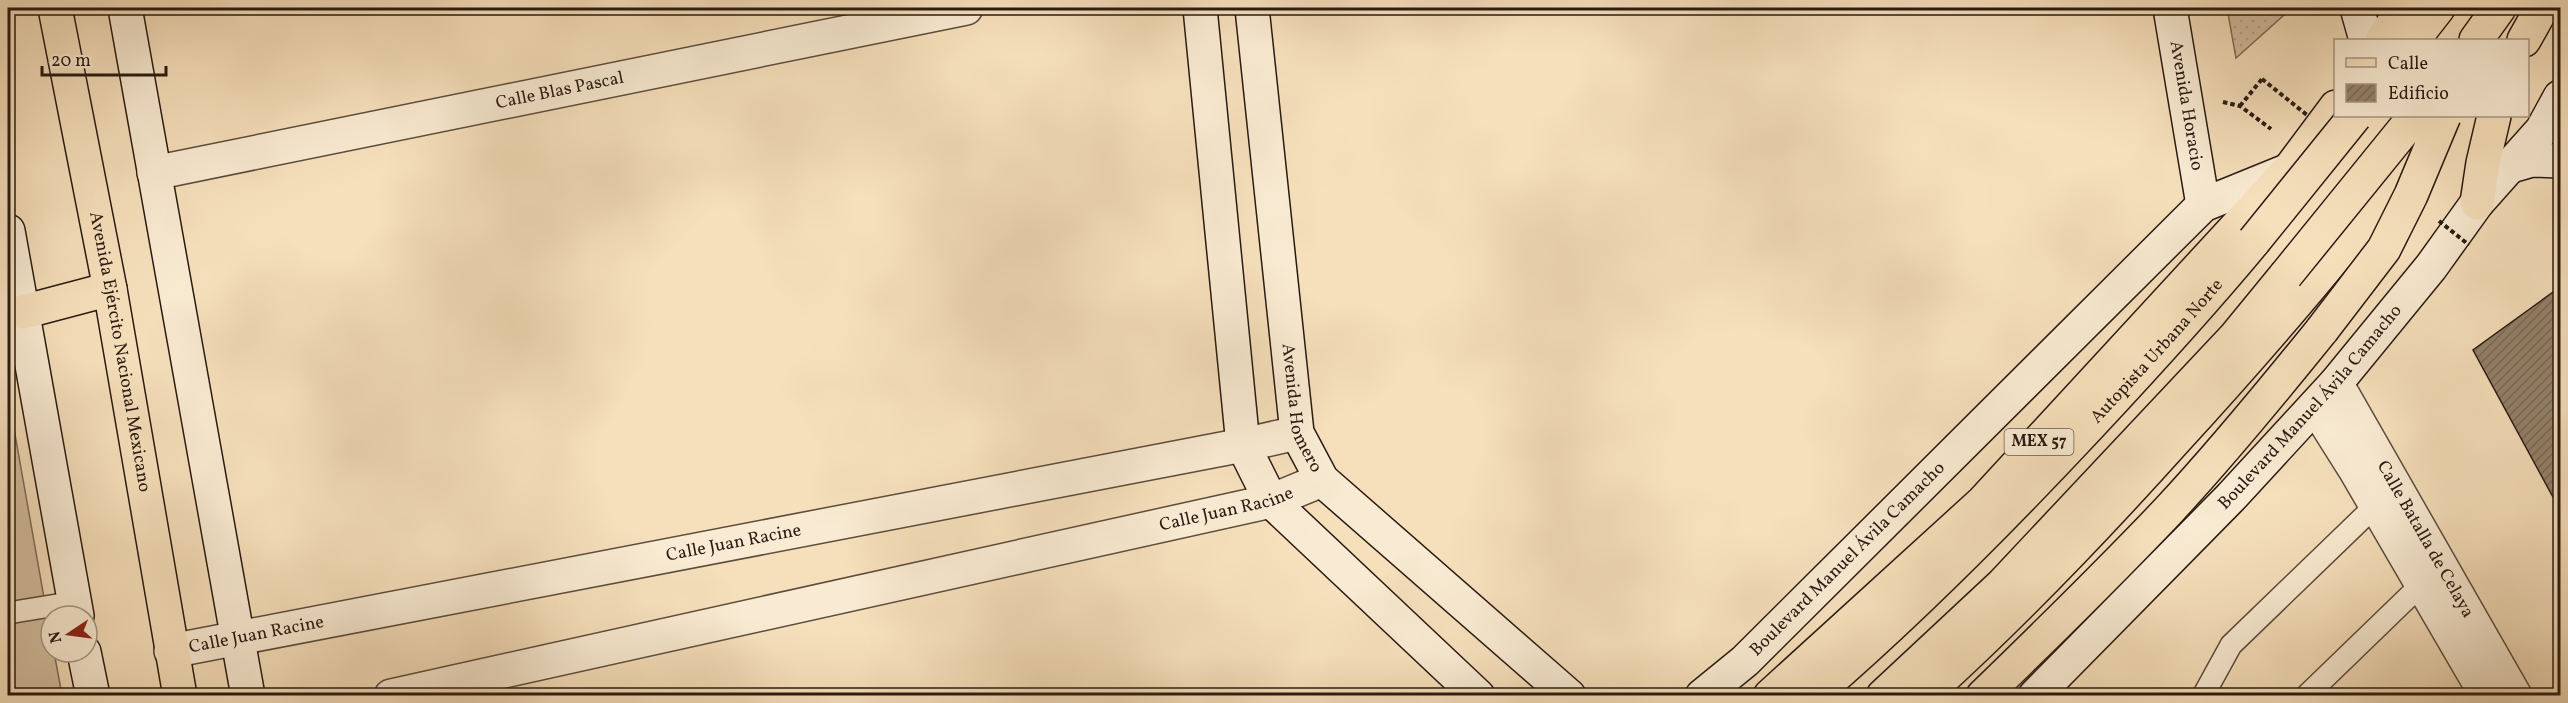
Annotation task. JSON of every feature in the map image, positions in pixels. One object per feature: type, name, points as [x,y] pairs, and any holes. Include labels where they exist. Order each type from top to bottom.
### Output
[{"type":"main road","name":"Avenida Ejército Nacional Mexicano","points":[[55,8],[110,289],[180,696]]},
{"type":"main road","points":[[2383,39],[2404,8]]},
{"type":"main road","points":[[2414,39],[2438,8]]},
{"type":"main road","points":[[2477,39],[2499,8]]},
{"type":"main road","points":[[2501,39],[2522,8]]},
{"type":"main road","points":[[2525,39],[2542,8]]},
{"type":"main road","name":"MEX 57","points":[[1770,696],[1983,502],[2289,170],[2334,110]]},
{"type":"main road","name":"Autopista Urbana Norte","points":[[1812,696],[1860,655],[1964,557],[2060,457],[2195,311],[2354,117]]},
{"type":"main road","points":[[1883,696],[2002,585],[2236,336],[2414,117]]},
{"type":"main road","points":[[1923,696],[2109,513],[2248,360],[2374,210],[2444,117]]},
{"type":"main road","points":[[1983,696],[2074,608],[2168,510],[2258,410],[2322,330],[2384,249],[2411,195],[2445,117]]},
{"type":"main road","points":[[2477,203],[2483,162],[2494,117]]},
{"type":"main road","points":[[23,312],[110,289]]},
{"type":"street","points":[[125,8],[248,696]]},
{"type":"street","name":"Calle Blas Pascal","points":[[154,172],[966,8]]},
{"type":"street","points":[[1200,8],[1243,445],[1271,501],[1478,696]]},
{"type":"street","name":"Avenida Homero","points":[[1252,8],[1297,433],[1322,480],[1569,696]]},
{"type":"street","name":"Avenida Horacio","points":[[2170,8],[2203,205]]},
{"type":"street","points":[[2357,8],[2366,39]]},
{"type":"street","name":"Boulevard Manuel Ávila Camacho","points":[[2035,696],[2231,497],[2325,394],[2431,267],[2477,203],[2542,130],[2560,97]]},
{"type":"street","points":[[2508,167],[2532,160],[2560,161]]},
{"type":"street","name":"Boulevard Manuel Ávila Camacho","points":[[1702,696],[1745,661],[2203,205],[2289,170]]},
{"type":"street","points":[[8,231],[75,604]]},
{"type":"street","name":"Calle Batalla de Celaya","points":[[2325,394],[2431,576],[2487,696]]},
{"type":"street","name":"Calle Juan Racine","points":[[171,651],[1297,433]]},
{"type":"street","name":"Calle Juan Racine","points":[[391,696],[1271,501],[1322,480]]},
{"type":"street","name":"Calle Batalla de Celaya","points":[[2431,576],[2515,696]]},
{"type":"street","points":[[86,664],[93,696]]},
{"type":"lane","points":[[2203,696],[2231,645],[2386,498]]},
{"type":"lane","points":[[2307,696],[2431,576]]},
{"type":"lane","points":[[8,613],[39,611]]},
{"type":"path","points":[[2240,106],[2262,79]]},
{"type":"shaded area","points":[[2227,8],[2292,8],[2236,58]]},
{"type":"shaded area","points":[[8,395],[45,604],[39,604],[39,664],[56,664],[62,695],[8,695]]},
{"type":"building","points":[[2560,287],[2560,510],[2473,350]]}]
